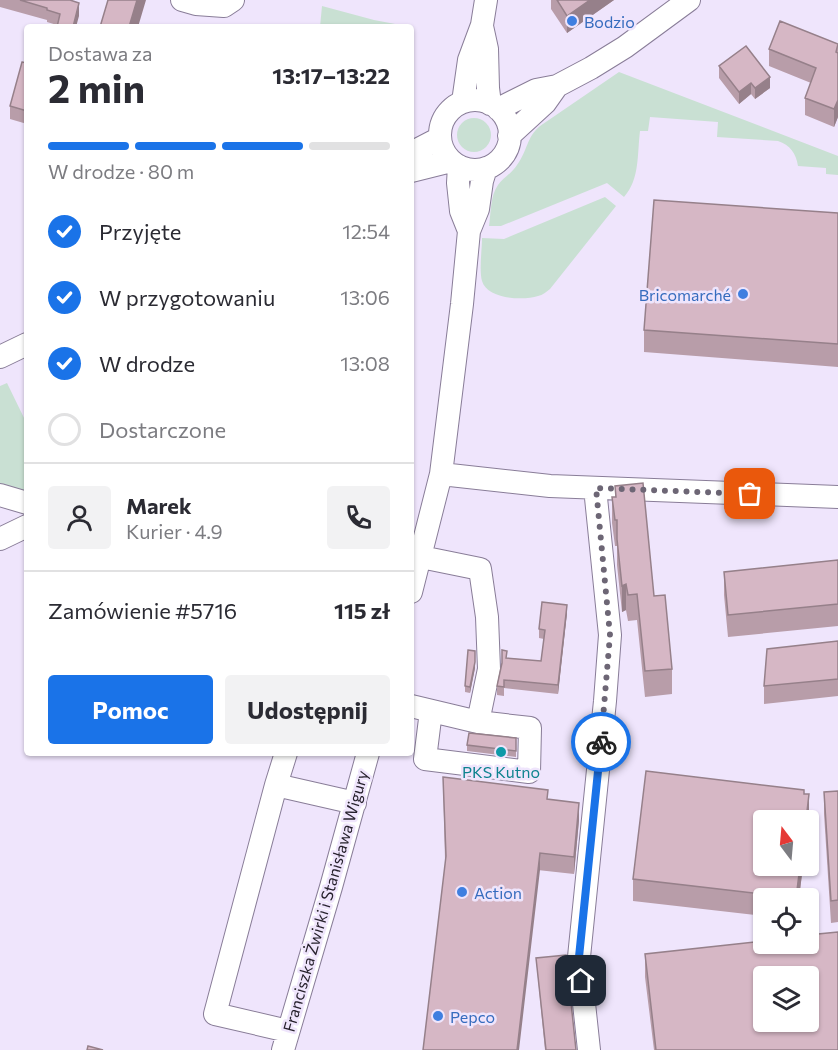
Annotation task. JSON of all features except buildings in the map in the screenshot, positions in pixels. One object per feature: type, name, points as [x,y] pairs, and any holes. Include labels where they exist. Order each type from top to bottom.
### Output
[{"type":"street","points":[[182,0],[196,4],[224,6],[233,0]]},
{"type":"street","points":[[463,102],[469,60],[482,25],[486,0]]},
{"type":"street","points":[[469,231],[461,211],[455,164],[442,148],[440,138],[441,125],[447,113],[463,102],[474,100],[494,106],[536,90],[557,86],[625,47],[689,0]]},
{"type":"street","points":[[414,171],[455,164],[472,170],[486,168],[503,156],[509,143],[507,121],[494,106],[488,88],[487,49],[482,25]]},
{"type":"street","points":[[509,136],[545,103],[557,86]]},
{"type":"street","points":[[414,151],[440,138]]},
{"type":"street","points":[[414,580],[441,474],[469,231],[478,208],[486,168]]},
{"type":"street","points":[[0,357],[24,345]]},
{"type":"street","points":[[441,474],[550,486],[838,497]]},
{"type":"street","points":[[589,1050],[579,957],[610,635],[596,488]]},
{"type":"street","points":[[0,495],[24,502]]},
{"type":"street","points":[[0,539],[24,527]]},
{"type":"street","points":[[421,557],[480,569],[487,617],[489,669],[478,722]]},
{"type":"street","points":[[421,708],[478,722],[530,728],[529,772],[425,759],[421,708]]},
{"type":"street","points":[[285,756],[216,1014],[285,1040]]},
{"type":"street","name":"Franciszka Żwirki i Stanisława Wigury","points":[[285,1040],[367,756]]},
{"type":"street","points":[[276,785],[355,802]]},
{"type":"green space","points":[[322,6],[395,24],[320,24]]},
{"type":"green space","points":[[619,72],[838,156],[838,175],[826,174],[826,168],[798,166],[792,150],[778,141],[717,137],[718,122],[650,117],[648,131],[640,131],[635,175],[624,197],[607,183],[501,226],[489,226],[495,189],[513,171],[535,131]]},
{"type":"green space","points":[[474,118],[486,123],[491,135],[486,147],[474,152],[462,147],[457,135],[462,123]]},
{"type":"green space","points":[[605,197],[616,206],[546,292],[531,298],[515,298],[498,295],[485,287],[481,271],[482,238],[504,239]]},
{"type":"green space","points":[[7,383],[24,418],[24,493],[0,486],[0,386]]},
{"type":"way so far","points":[[601,742],[610,635],[596,488],[750,494]]},
{"type":"place","name":"Bodzio","points":[[572,21]]},
{"type":"place","name":"Bricomarché","points":[[743,294]]},
{"type":"place","name":"PKS Kutno","points":[[501,752]]},
{"type":"place","name":"Action","points":[[462,892]]},
{"type":"place","name":"Pepco","points":[[438,1016]]},
{"type":"route","points":[[581,981],[579,957],[601,742]]}]
